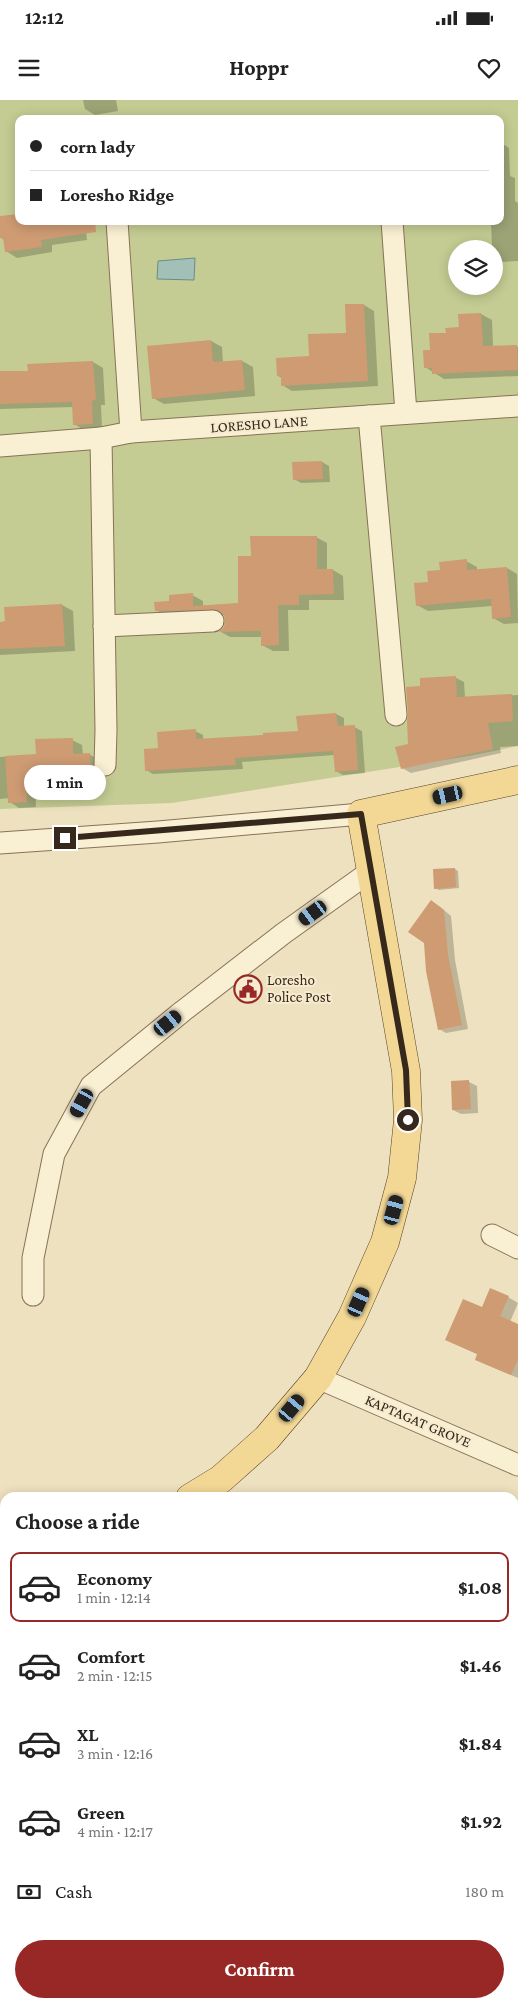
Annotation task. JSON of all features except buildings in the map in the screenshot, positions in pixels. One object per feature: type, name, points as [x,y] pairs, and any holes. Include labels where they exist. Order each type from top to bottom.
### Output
[{"type":"main road","points":[[200,1492],[221,1479],[267,1438],[318,1378],[352,1317],[385,1242],[402,1178],[408,1120],[406,1070],[361,814],[518,780]]},
{"type":"street","points":[[117,225],[131,432]]},
{"type":"street","points":[[392,225],[406,414]]},
{"type":"street","name":"LORESHO LANE","points":[[0,446],[101,438],[131,432],[518,406]]},
{"type":"street","points":[[369,416],[396,715]]},
{"type":"street","points":[[101,438],[105,765]]},
{"type":"street","points":[[104,626],[213,621]]},
{"type":"street","points":[[0,843],[361,814]]},
{"type":"street","points":[[33,1295],[33,1258],[54,1154],[91,1086],[183,1011],[284,933],[371,871]]},
{"type":"street","points":[[492,1235],[518,1248]]},
{"type":"street","name":"KAPTAGAT GROVE","points":[[318,1378],[518,1465]]},
{"type":"green space","points":[[0,100],[518,100],[518,746],[469,756],[172,803],[0,809]]},
{"type":"water","points":[[195,258],[194,280],[157,279],[158,261]]},
{"type":"place","name":"Loresho Police Post","points":[[248,989]]},
{"type":"route","points":[[65,838],[158,832],[361,814],[406,1070],[408,1120]]}]
